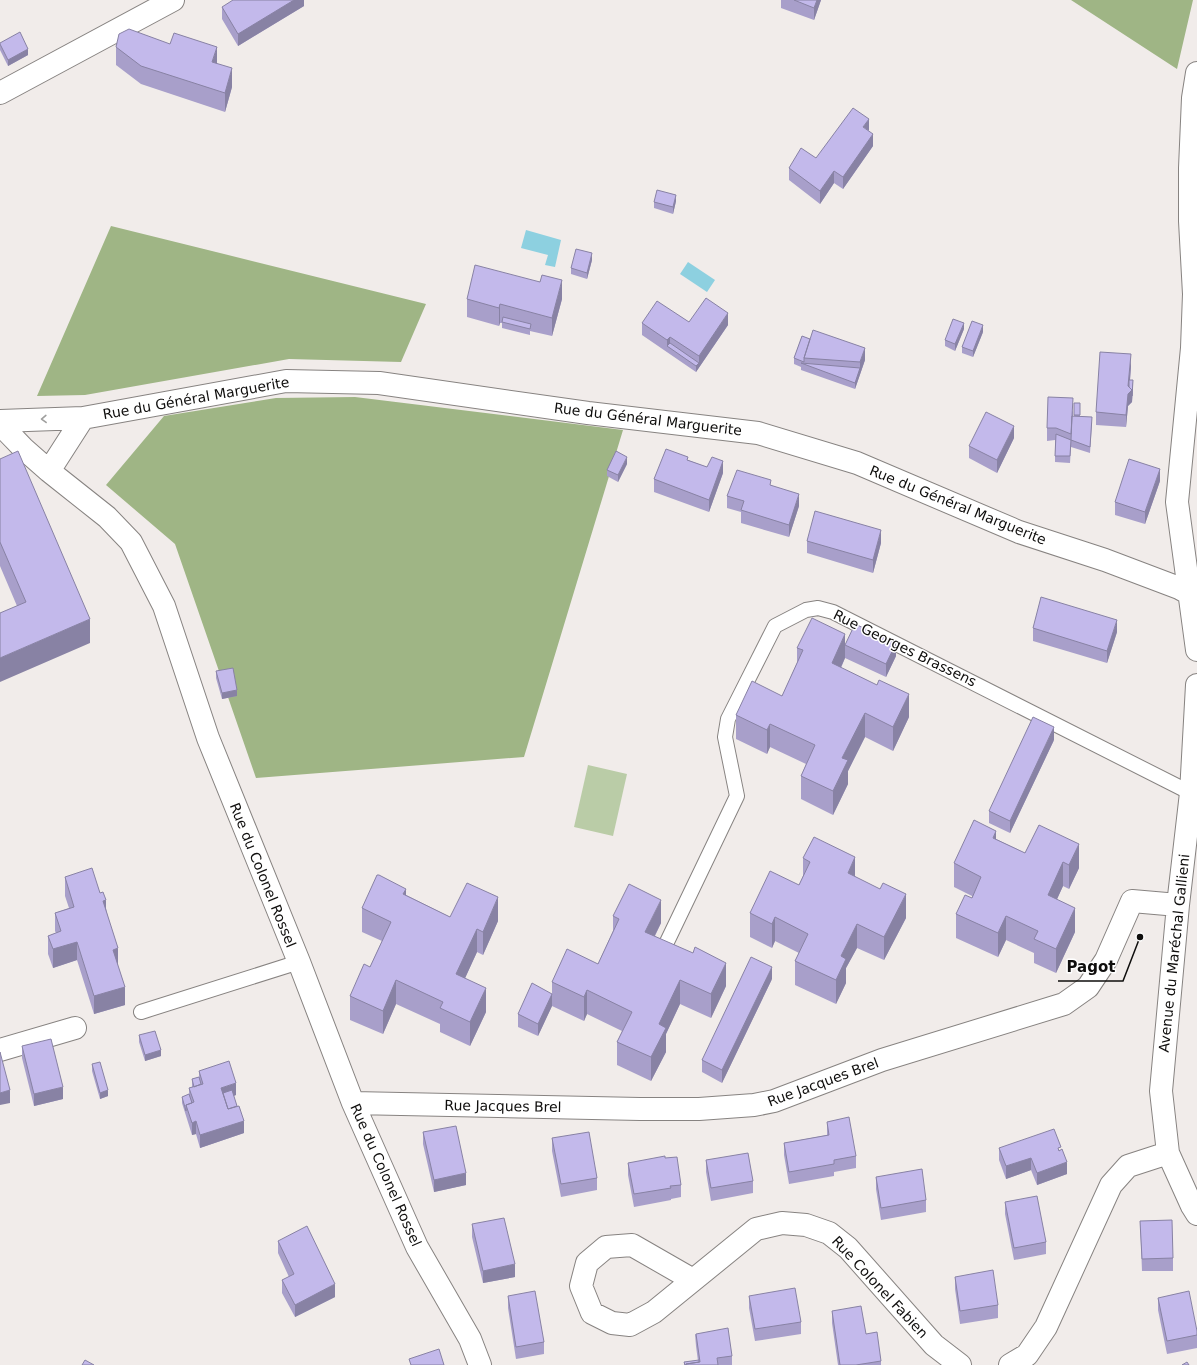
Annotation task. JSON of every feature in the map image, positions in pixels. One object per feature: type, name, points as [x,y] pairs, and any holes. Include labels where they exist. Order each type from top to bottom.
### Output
[{"type":"street","points":[[0,93],[173,0]]},
{"type":"street","points":[[1197,73],[1193,98],[1190,168],[1190,221],[1194,294],[1192,348],[1177,502],[1193,596],[1197,650]]},
{"type":"street","name":"Rue du Général Marguerite","points":[[0,421],[83,418],[286,381],[379,383],[580,412],[758,433],[857,463],[1019,532],[1105,560],[1179,588],[1193,596]]},
{"type":"street","name":"Rue du Général Marguerite","points":[[49,471],[83,418]]},
{"type":"street","name":"Rue du Colonel Rossel","points":[[0,424],[24,449],[107,517],[131,542],[160,598],[208,738],[354,1103],[417,1247],[470,1339],[480,1365]]},
{"type":"street","name":"Avenue du Maréchal Gallieni","points":[[1197,685],[1191,793],[1178,905],[1160,1091],[1168,1153],[1197,1214]]},
{"type":"street","name":"Rue Jacques Brel","points":[[354,1103],[699,1109],[754,1105],[774,1101],[882,1060],[1064,1004],[1088,987],[1106,960],[1132,901],[1178,905]]},
{"type":"street","points":[[0,1050],[74,1028]]},
{"type":"street","points":[[1010,1365],[1027,1355],[1046,1327],[1111,1185],[1128,1166],[1168,1153]]},
{"type":"street","name":"Rue Colonel Fabien","points":[[693,1280],[632,1245],[606,1247],[588,1263],[581,1286],[592,1313],[612,1323],[630,1326],[654,1312],[756,1229],[782,1223],[806,1224],[829,1232],[848,1248],[934,1345],[960,1365]]},
{"type":"lane","name":"Rue Georges Brassens","points":[[666,944],[737,796],[725,737],[728,719],[775,626],[806,610],[818,608],[833,612],[1191,793]]},
{"type":"lane","points":[[141,1012],[298,962]]},
{"type":"green space","points":[[1071,0],[1193,0],[1177,69]]},
{"type":"green space","points":[[111,226],[426,304],[401,362],[289,359],[85,395],[37,396]]},
{"type":"green space","points":[[355,397],[623,430],[524,757],[256,778],[175,544],[106,485],[164,416],[276,398]]},
{"type":"green space","points":[[588,765],[627,774],[613,836],[574,827]]},
{"type":"water","points":[[526,230],[561,240],[555,267],[545,265],[548,255],[521,248]]},
{"type":"water","points":[[688,262],[715,280],[707,292],[680,274]]},
{"type":"building","points":[[233,0],[294,0],[238,34],[222,7]]},
{"type":"building","points":[[794,0],[817,0],[814,8]]},
{"type":"building","points":[[129,29],[170,44],[174,33],[217,47],[212,62],[232,68],[225,93],[141,66],[116,47],[119,34]]},
{"type":"building","points":[[20,32],[28,49],[8,60],[0,43]]},
{"type":"building","points":[[853,108],[869,119],[863,127],[873,134],[843,177],[834,171],[820,191],[789,168],[801,148],[816,158]]},
{"type":"building","points":[[657,190],[676,195],[673,207],[654,202]]},
{"type":"building","points":[[576,249],[592,253],[587,273],[571,268]]},
{"type":"building","points":[[475,265],[540,282],[542,275],[562,280],[552,318],[500,304],[499,308],[467,299]]},
{"type":"building","points":[[706,298],[728,313],[699,356],[670,337],[667,340],[642,323],[657,301],[689,322]]},
{"type":"building","points":[[503,317],[531,324],[530,329],[502,322]]},
{"type":"building","points":[[953,319],[964,323],[955,344],[945,340]]},
{"type":"building","points":[[972,321],[983,325],[973,351],[962,347]]},
{"type":"building","points":[[813,330],[865,348],[860,362],[804,358]]},
{"type":"building","points":[[802,336],[810,339],[804,362],[794,358]]},
{"type":"building","points":[[670,343],[699,363],[696,366],[667,346]]},
{"type":"building","points":[[1100,352],[1131,354],[1128,386],[1132,390],[1128,394],[1126,415],[1096,412]]},
{"type":"building","points":[[801,363],[860,368],[855,383]]},
{"type":"building","points":[[1129,380],[1133,380],[1132,396],[1132,390],[1129,387]]},
{"type":"building","points":[[1048,397],[1073,398],[1071,434],[1056,428],[1047,428]]},
{"type":"building","points":[[1074,403],[1080,403],[1080,415],[1074,415]]},
{"type":"building","points":[[986,412],[1014,426],[997,460],[969,446]]},
{"type":"building","points":[[1072,416],[1092,417],[1090,447],[1071,440]]},
{"type":"building","points":[[1056,434],[1071,440],[1070,456],[1055,456]]},
{"type":"building","points":[[666,449],[688,457],[687,460],[707,467],[712,457],[723,461],[709,500],[654,479]]},
{"type":"building","points":[[18,451],[90,619],[0,658],[0,613],[26,602],[0,542],[0,459]]},
{"type":"building","points":[[616,451],[627,457],[618,475],[607,470]]},
{"type":"building","points":[[1129,459],[1160,469],[1145,512],[1115,502]]},
{"type":"building","points":[[737,470],[771,480],[770,485],[799,494],[789,525],[741,510],[744,501],[727,496]]},
{"type":"building","points":[[815,511],[881,530],[873,560],[807,541]]},
{"type":"building","points":[[1041,597],[1117,620],[1107,651],[1033,628]]},
{"type":"building","points":[[812,618],[845,634],[832,663],[877,685],[879,680],[909,694],[893,727],[865,713],[842,758],[848,760],[833,791],[801,776],[815,745],[770,724],[767,730],[736,715],[752,681],[782,696],[803,650],[797,648]]},
{"type":"building","points":[[855,624],[896,643],[886,664],[845,645]]},
{"type":"building","points":[[233,668],[237,690],[222,693],[216,671]]},
{"type":"building","points":[[1033,717],[1054,727],[1010,821],[989,811]]},
{"type":"building","points":[[974,820],[996,831],[993,838],[1025,853],[1039,825],[1079,844],[1069,865],[1063,862],[1048,895],[1075,908],[1056,949],[1034,939],[1038,931],[1006,916],[998,933],[956,914],[965,895],[972,898],[981,877],[954,863]]},
{"type":"building","points":[[814,837],[855,857],[848,873],[880,889],[883,883],[906,894],[884,937],[857,924],[841,956],[846,959],[836,980],[795,961],[808,934],[775,917],[772,924],[750,913],[770,871],[799,885],[810,862],[803,858]]},
{"type":"building","points":[[92,868],[100,893],[103,892],[106,900],[103,901],[118,948],[113,950],[125,987],[94,996],[77,942],[53,949],[48,936],[61,931],[55,913],[74,907],[65,877]]},
{"type":"building","points":[[377,875],[406,889],[403,894],[450,917],[467,883],[498,897],[483,932],[477,929],[456,974],[486,988],[470,1022],[440,1008],[443,1002],[396,980],[383,1011],[350,996],[364,964],[370,967],[391,922],[362,908]]},
{"type":"building","points":[[629,884],[661,900],[645,932],[693,953],[695,947],[726,963],[711,994],[680,980],[659,1024],[666,1028],[651,1057],[617,1042],[632,1012],[587,990],[584,997],[552,982],[567,949],[598,964],[619,919],[613,916]]},
{"type":"building","points":[[751,957],[772,967],[722,1070],[702,1060]]},
{"type":"building","points":[[532,983],[552,994],[538,1024],[518,1014]]},
{"type":"building","points":[[155,1031],[161,1050],[145,1055],[139,1035]]},
{"type":"building","points":[[51,1039],[63,1087],[34,1094],[22,1046]]},
{"type":"building","points":[[0,1052],[10,1090],[0,1093]]},
{"type":"building","points":[[229,1061],[236,1083],[221,1088],[228,1109],[239,1106],[244,1121],[200,1135],[196,1121],[192,1123],[186,1105],[194,1102],[189,1088],[203,1084],[199,1071]]},
{"type":"building","points":[[100,1062],[108,1090],[100,1093],[92,1064]]},
{"type":"building","points":[[199,1077],[201,1084],[194,1087],[192,1079]]},
{"type":"building","points":[[232,1090],[237,1106],[228,1109],[223,1093]]},
{"type":"building","points":[[189,1094],[192,1103],[186,1105],[186,1111],[182,1097]]},
{"type":"building","points":[[849,1117],[856,1156],[834,1160],[834,1164],[789,1172],[784,1143],[829,1135],[827,1122]]},
{"type":"building","points":[[456,1126],[466,1173],[434,1180],[423,1132]]},
{"type":"building","points":[[1054,1129],[1061,1147],[1058,1148],[1059,1151],[1062,1149],[1067,1162],[1037,1173],[1031,1158],[1006,1166],[999,1148]]},
{"type":"building","points":[[589,1132],[597,1178],[561,1184],[552,1138]]},
{"type":"building","points":[[748,1153],[753,1181],[711,1188],[706,1160]]},
{"type":"building","points":[[665,1156],[665,1158],[677,1157],[681,1185],[634,1194],[628,1163]]},
{"type":"building","points":[[922,1169],[926,1200],[881,1208],[876,1177]]},
{"type":"building","points":[[1037,1196],[1046,1242],[1014,1248],[1005,1202]]},
{"type":"building","points":[[504,1218],[515,1264],[483,1271],[472,1224]]},
{"type":"building","points":[[1172,1220],[1173,1258],[1142,1259],[1140,1221]]},
{"type":"building","points":[[307,1226],[335,1284],[295,1305],[282,1280],[294,1274],[278,1241]]},
{"type":"building","points":[[993,1270],[998,1305],[960,1311],[955,1277]]},
{"type":"building","points":[[795,1288],[801,1322],[755,1329],[749,1296]]},
{"type":"building","points":[[535,1291],[544,1342],[516,1347],[508,1296]]},
{"type":"building","points":[[1189,1291],[1197,1335],[1167,1341],[1158,1298]]},
{"type":"building","points":[[861,1306],[866,1334],[877,1332],[881,1361],[856,1365],[840,1365],[832,1311]]},
{"type":"building","points":[[728,1328],[732,1356],[717,1358],[718,1365],[686,1365],[700,1362],[696,1334]]},
{"type":"building","points":[[439,1349],[444,1365],[411,1365],[409,1359]]},
{"type":"building","points":[[85,1360],[94,1365],[82,1365]]},
{"type":"building","points":[[699,1360],[699,1362],[686,1365],[684,1362]]},
{"type":"building","points":[[1187,1362],[1189,1365],[1182,1365]]},
{"type":"place","name":"Pagot","points":[[1140,937]]}]
